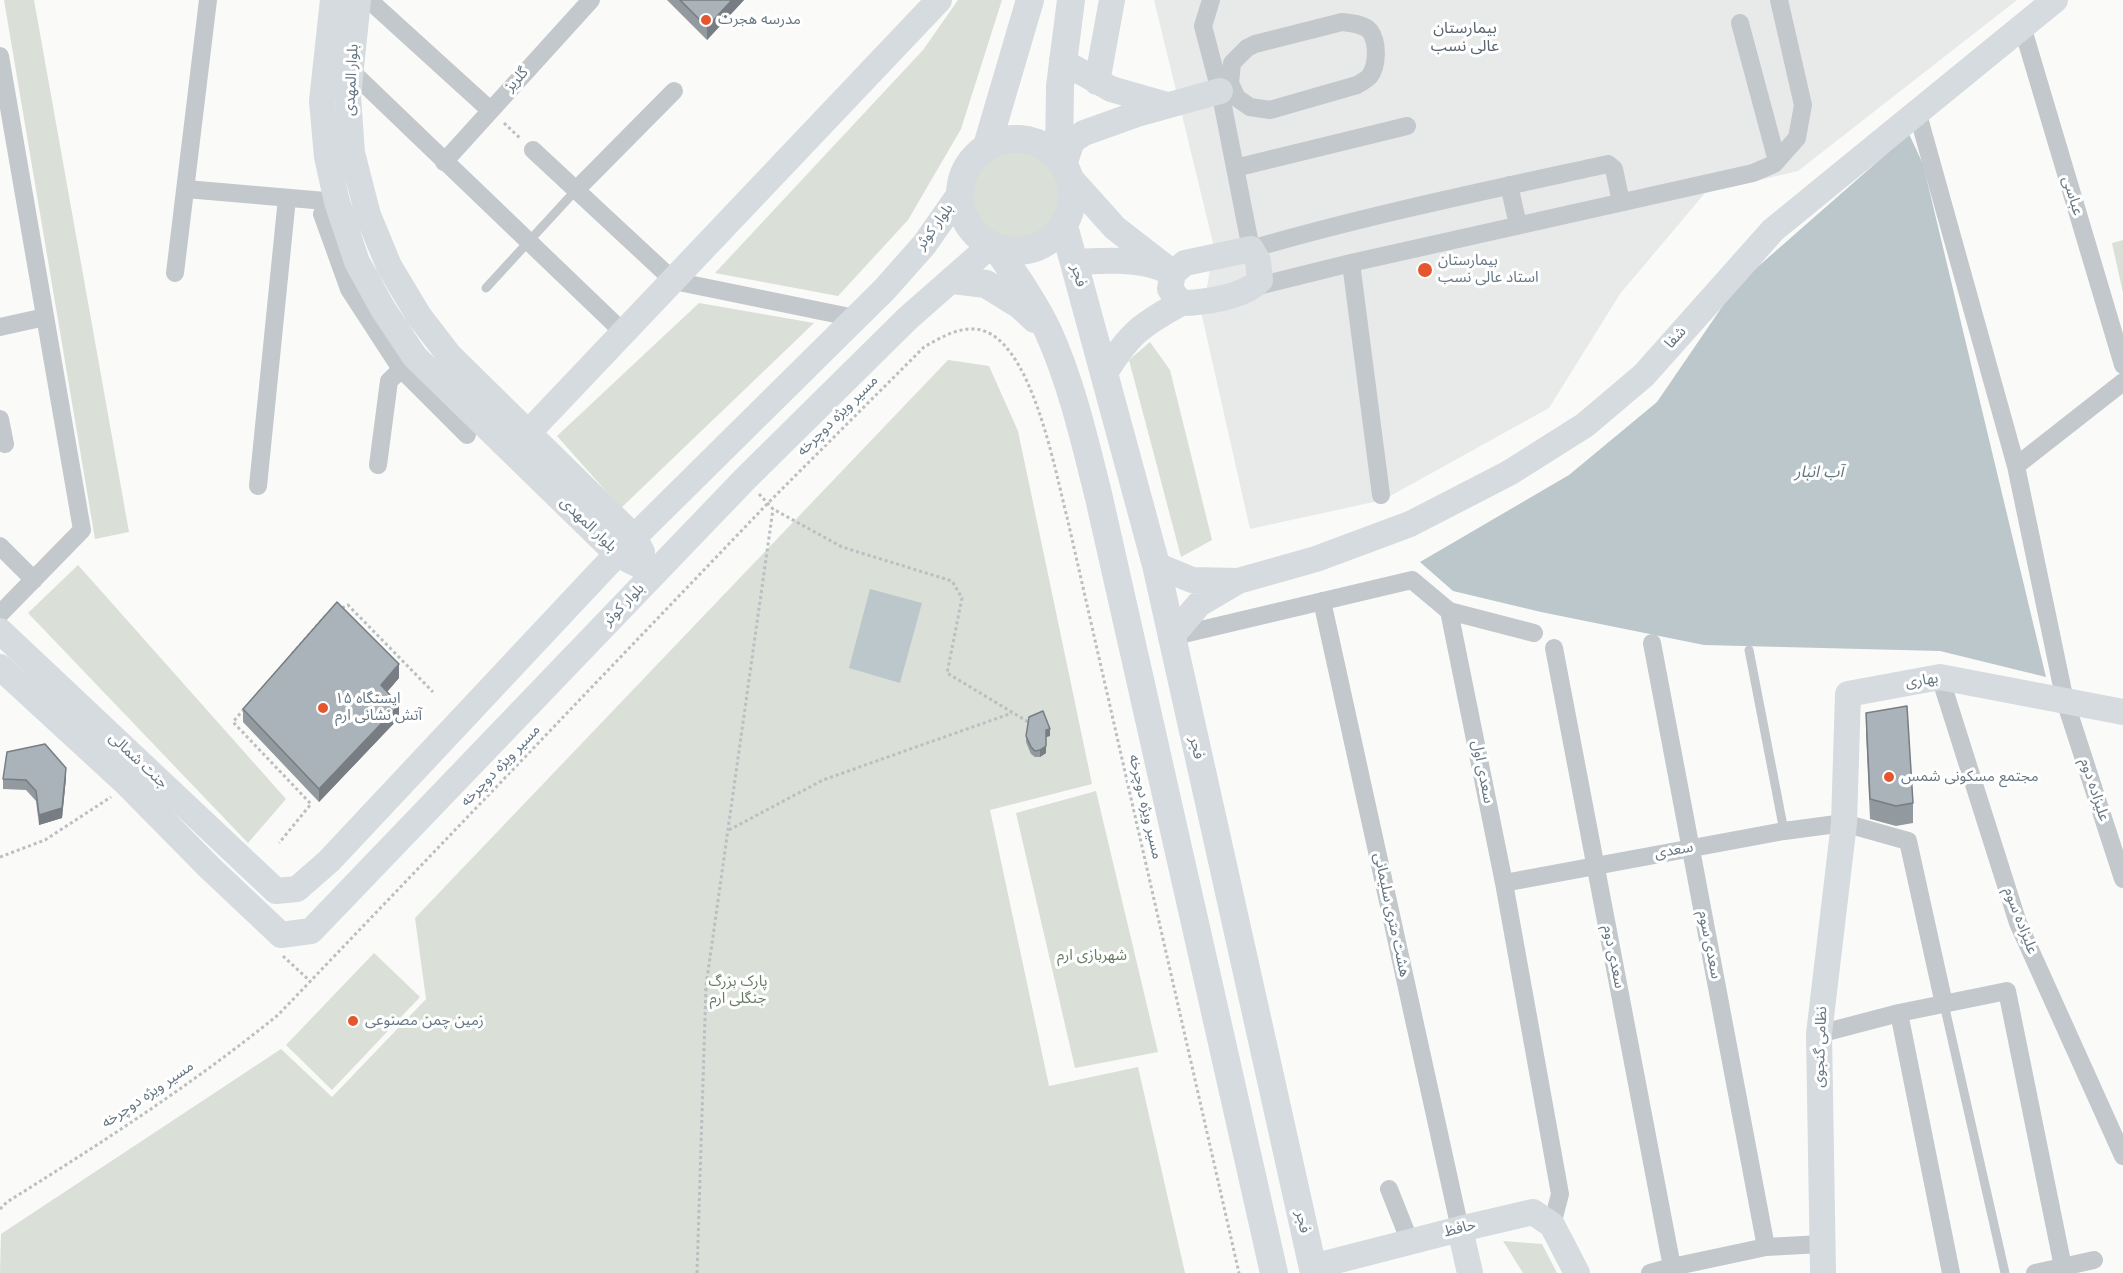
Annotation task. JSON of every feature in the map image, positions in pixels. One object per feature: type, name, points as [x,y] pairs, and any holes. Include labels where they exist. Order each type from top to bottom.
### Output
[{"type":"main road","name":"بلوار المهدی","points":[[333,0],[322,101],[330,208],[383,309],[408,363],[655,573]]},
{"type":"main road","name":"بلوار المهدی","points":[[358,0],[348,97],[352,153],[368,215],[389,266],[419,316],[449,355],[528,433],[625,546]]},
{"type":"main road","points":[[1097,82],[1112,0]]},
{"type":"main road","name":"شفا","points":[[1238,581],[1316,559],[1410,524],[1509,472],[1585,425],[1644,375],[1773,230],[2055,0]]},
{"type":"main road","points":[[1030,1],[1035,13],[1048,19],[1059,16],[1070,4]]},
{"type":"main road","points":[[1030,1],[987,146],[963,175],[959,195],[961,210],[967,225],[977,237],[993,247],[1016,252],[1035,249],[1051,240],[1064,226],[1071,211],[1073,195],[1064,167],[1062,61],[1070,4]]},
{"type":"main road","points":[[528,433],[674,281],[934,2]]},
{"type":"main road","points":[[1062,61],[1111,89],[1170,106]]},
{"type":"main road","points":[[1064,167],[1072,141],[1084,133],[1137,114],[1228,94]]},
{"type":"main road","points":[[987,146],[1002,140],[1017,138],[1040,144],[1064,167],[1115,228],[1173,273]]},
{"type":"main road","points":[[327,157],[352,153]]},
{"type":"main road","name":"بلوار کوثر","points":[[276,891],[297,889],[330,861],[625,546],[884,290],[924,245],[959,195]]},
{"type":"main road","name":"فجر","points":[[1064,226],[1106,373],[1156,565],[1305,1271]]},
{"type":"main road","points":[[993,247],[1033,302],[1048,332],[1067,382],[1100,498],[1274,1273]]},
{"type":"main road","name":"بلوار کوثر","points":[[259,914],[281,935],[311,931],[745,479],[908,318],[993,247]]},
{"type":"main road","points":[[1106,373],[1126,341],[1141,326],[1181,303],[1198,303],[1240,293],[1254,287],[1260,280],[1258,261],[1251,249],[1185,263],[1173,273],[1170,289],[1181,303]]},
{"type":"main road","points":[[1074,262],[1134,262],[1156,266],[1173,273]]},
{"type":"main road","points":[[953,280],[986,284],[1020,305],[1048,332]]},
{"type":"main road","points":[[1156,565],[1192,580],[1238,581]]},
{"type":"main road","points":[[1171,637],[1199,604],[1238,581]]},
{"type":"main road","name":"جنت شمالی","points":[[0,631],[276,891]]},
{"type":"main road","name":"جنت شمالی","points":[[0,667],[127,784],[259,914]]},
{"type":"main road","name":"بهاری","points":[[1844,823],[1848,694],[1940,677],[2123,712]]},
{"type":"main road","name":"نظامی گنجوی","points":[[1823,1273],[1819,1034],[1844,823]]},
{"type":"main road","points":[[259,914],[276,891]]},
{"type":"main road","name":"حافظ","points":[[1305,1271],[1460,1229],[1533,1212],[1552,1225]]},
{"type":"main road","points":[[1552,1225],[1577,1273]]},
{"type":"main road","points":[[1460,1229],[1470,1273]]},
{"type":"street","points":[[175,273],[208,0]]},
{"type":"street","points":[[369,0],[490,110]]},
{"type":"street","name":"گلریز","points":[[444,162],[591,0]]},
{"type":"street","points":[[1211,0],[1203,26],[1228,94],[1250,107],[1270,110],[1357,85],[1369,77],[1376,61],[1375,47],[1370,32],[1356,24],[1342,22],[1255,44],[1247,48],[1232,63],[1228,94],[1235,168],[1251,249],[1509,185],[1608,164],[1614,169],[1621,202]]},
{"type":"street","points":[[1254,287],[1754,172],[1777,161],[1797,138],[1803,105],[1779,0]]},
{"type":"street","points":[[1740,23],[1777,161]]},
{"type":"street","name":"عباسی","points":[[2022,26],[2123,365]]},
{"type":"street","points":[[0,56],[82,530],[0,614]]},
{"type":"street","points":[[350,70],[624,333]]},
{"type":"street","points":[[576,190],[674,91]]},
{"type":"street","name":"علیزاده دوم","points":[[1917,111],[2016,466],[2065,701],[2123,879]]},
{"type":"street","points":[[1235,168],[1407,126]]},
{"type":"street","points":[[533,150],[674,281],[855,318]]},
{"type":"street","points":[[1509,185],[1518,225]]},
{"type":"street","points":[[186,189],[287,198],[330,208]]},
{"type":"street","points":[[258,486],[287,198]]},
{"type":"street","points":[[1351,263],[1381,495]]},
{"type":"street","points":[[0,327],[45,317]]},
{"type":"street","points":[[378,465],[389,381],[408,363],[467,435]]},
{"type":"street","points":[[2016,466],[2123,382]]},
{"type":"street","points":[[0,419],[5,444]]},
{"type":"street","points":[[0,546],[34,580]]},
{"type":"street","points":[[1171,637],[1412,580],[1449,611],[1534,633]]},
{"type":"street","name":"هشت متری سلیمانی","points":[[1322,601],[1460,1229]]},
{"type":"street","name":"سعدی اول","points":[[1449,611],[1504,883],[1560,1194],[1552,1225]]},
{"type":"street","name":"سعدی سوم","points":[[1652,643],[1767,1247]]},
{"type":"street","name":"سعدی دوم","points":[[1554,648],[1672,1267]]},
{"type":"street","name":"علیزاده سوم","points":[[1940,677],[2018,922],[2123,1156]]},
{"type":"street","points":[[1844,823],[1908,841],[1944,1004]]},
{"type":"street","name":"سعدی","points":[[1504,883],[1784,831],[1844,823]]},
{"type":"street","points":[[1819,1034],[1899,1013],[2007,992],[2063,1267]]},
{"type":"street","points":[[1899,1013],[1951,1273]]},
{"type":"street","points":[[1389,1189],[1410,1242]]},
{"type":"street","points":[[1650,1273],[1672,1267],[1696,1268],[1767,1247],[1821,1244]]},
{"type":"street","points":[[2035,1273],[2094,1260]]},
{"type":"lane","points":[[486,288],[576,190]]},
{"type":"lane","points":[[1749,650],[1784,831]]},
{"type":"lane","points":[[1944,1004],[2005,1273]]},
{"type":"path","points":[[490,110],[533,150]]},
{"type":"path","name":"مسیر ویژه دوچرخه","points":[[0,1209],[7,1202],[63,1167],[233,1051],[278,1015],[768,503],[924,347],[946,333],[975,329],[998,337],[1018,362],[1037,405],[1067,517],[1239,1273]]},
{"type":"path","points":[[745,479],[772,509],[842,547],[952,581],[962,598],[946,673],[1032,724]]},
{"type":"path","points":[[697,1273],[706,986],[772,509]]},
{"type":"path","points":[[341,609],[348,605],[433,692]]},
{"type":"path","points":[[287,660],[325,615],[333,612]]},
{"type":"path","points":[[248,704],[233,722],[311,804],[279,843]]},
{"type":"path","points":[[729,831],[823,780],[1013,713]]},
{"type":"path","points":[[0,857],[45,840],[127,784]]},
{"type":"shaded area","name":"بیمارستان استاد عالی نسب","points":[[1154,0],[2017,0],[1798,171],[1705,193],[1620,294],[1549,408],[1383,500],[1250,529],[1202,316],[1214,247]]},
{"type":"green space","points":[[4,0],[34,0],[129,532],[95,539]]},
{"type":"green space","points":[[958,0],[1002,0],[961,129],[908,220],[838,296],[715,273],[923,50]]},
{"type":"green space","points":[[1016,147],[1034,150],[1049,160],[1059,175],[1062,193],[1059,211],[1049,226],[1034,236],[1016,239],[998,236],[983,226],[973,211],[970,193],[973,175],[983,160],[998,150]]},
{"type":"green space","points":[[2123,240],[2123,293],[2112,243]]},
{"type":"green space","points":[[699,303],[814,323],[621,508],[557,436]]},
{"type":"green space","points":[[1150,342],[1170,370],[1212,540],[1181,557],[1129,360]]},
{"type":"green space","name":"پارک بزرگ جنگلی ارم","points":[[948,360],[989,366],[1018,431],[1092,784],[990,810],[1049,1086],[1138,1067],[1185,1273],[0,1273],[1,1234],[281,1049],[332,1097],[426,999],[415,918]]},
{"type":"green space","points":[[78,565],[286,799],[248,843],[28,613]]},
{"type":"green space","name":"شهربازی ارم","points":[[1096,791],[1158,1052],[1075,1068],[1016,813]]},
{"type":"green space","name":"زمین چمن مصنوعی","points":[[374,953],[420,997],[332,1090],[286,1045]]},
{"type":"green space","points":[[1503,1241],[1542,1244],[1557,1273],[1523,1273]]},
{"type":"water","name":"آب انبار","points":[[1909,134],[1923,164],[2046,677],[1940,651],[1704,645],[1541,612],[1453,591],[1420,562],[1569,475],[1657,402],[1737,285]]},
{"type":"water","points":[[870,589],[922,603],[900,683],[849,668]]},
{"type":"building","points":[[680,0],[732,0],[707,27]]},
{"type":"building","name":"ایستگاه ۱۵ آتش نشانی ارم","points":[[337,602],[399,664],[381,685],[399,705],[319,789],[243,709]]},
{"type":"building","name":"مجتمع مسکونی شمس","points":[[1907,706],[1913,803],[1896,806],[1870,799],[1866,713]]},
{"type":"building","points":[[1043,711],[1050,729],[1046,730],[1046,746],[1035,751],[1026,736],[1029,717]]},
{"type":"building","points":[[45,744],[66,768],[62,808],[39,815],[36,791],[26,780],[3,779],[7,752]]},
{"type":"place","name":"مدرسه هجرت","points":[[706,20]]},
{"type":"place","name":"بیمارستان استاد عالی نسب","points":[[1425,270]]},
{"type":"place","name":"ایستگاه ۱۵ آتش نشانی ارم","points":[[323,708]]},
{"type":"place","name":"مجتمع مسکونی شمس","points":[[1889,777]]},
{"type":"place","name":"زمین چمن مصنوعی","points":[[353,1021]]},
{"type":"district","name":"بیمارستان عالی نسب","points":[[1465,38]]}]
